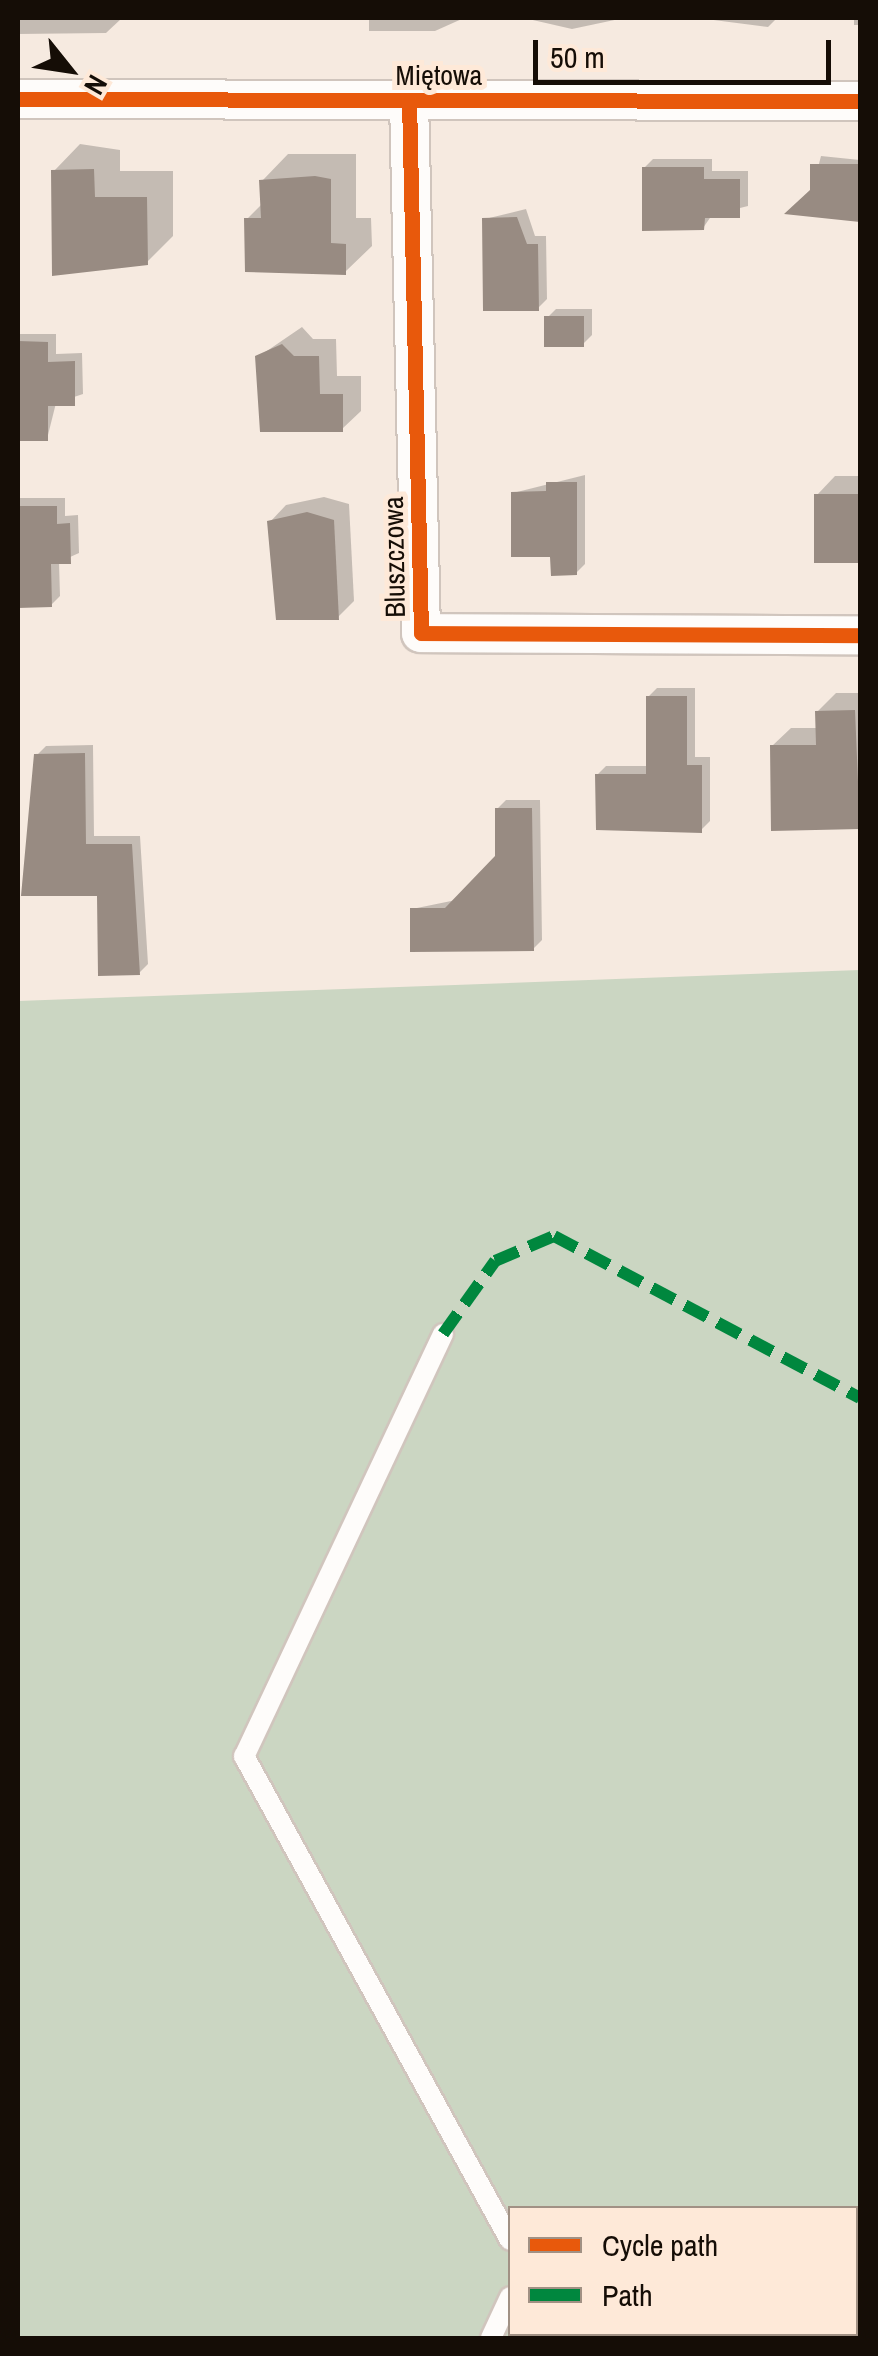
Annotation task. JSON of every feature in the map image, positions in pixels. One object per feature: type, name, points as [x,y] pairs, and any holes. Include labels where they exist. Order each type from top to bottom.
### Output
[{"type":"street","name":"Miętowa","points":[[18,100],[860,101]]},
{"type":"street","name":"Bluszczowa","points":[[408,100],[421,634],[860,634]]},
{"type":"lane","points":[[443,1334],[244,1756],[508,2236]]},
{"type":"lane","points":[[491,2338],[508,2300]]},
{"type":"green space","points":[[860,970],[860,2338],[18,2338],[18,1001]]},
{"type":"building","points":[[810,164],[860,164],[860,222],[784,214],[810,190]]},
{"type":"building","points":[[642,167],[704,167],[704,179],[740,179],[740,218],[705,218],[704,230],[642,231]]},
{"type":"building","points":[[94,169],[95,197],[147,197],[148,265],[52,276],[51,170]]},
{"type":"building","points":[[315,176],[331,179],[331,243],[346,244],[346,275],[245,272],[244,218],[261,218],[259,180]]},
{"type":"building","points":[[517,217],[527,244],[538,244],[539,311],[483,311],[482,218]]},
{"type":"building","points":[[544,316],[584,316],[584,347],[544,347]]},
{"type":"building","points":[[18,341],[48,342],[48,362],[75,361],[75,406],[48,406],[48,441],[18,441]]},
{"type":"building","points":[[282,344],[294,356],[319,356],[320,394],[343,394],[343,432],[260,432],[255,356]]},
{"type":"building","points":[[546,482],[577,482],[577,575],[551,576],[550,557],[511,557],[511,492],[546,491]]},
{"type":"building","points":[[814,494],[860,494],[860,563],[814,563]]},
{"type":"building","points":[[18,506],[57,506],[57,524],[70,523],[71,564],[51,564],[52,607],[18,608]]},
{"type":"building","points":[[307,512],[334,520],[339,620],[276,620],[267,521]]},
{"type":"building","points":[[646,696],[687,696],[687,765],[702,765],[702,833],[596,830],[595,774],[646,774]]},
{"type":"building","points":[[855,710],[860,829],[771,831],[770,745],[816,745],[815,711]]},
{"type":"building","points":[[85,753],[86,844],[132,844],[140,975],[98,976],[97,896],[21,896],[34,754]]},
{"type":"building","points":[[495,808],[532,808],[534,951],[410,952],[410,908],[445,908],[495,856]]},
{"type":"marked path","points":[[443,1334],[495,1261],[554,1236],[860,1398]]},
{"type":"cycle path","points":[[18,99],[860,101]]},
{"type":"cycle path","points":[[409,100],[421,633],[860,635]]}]
